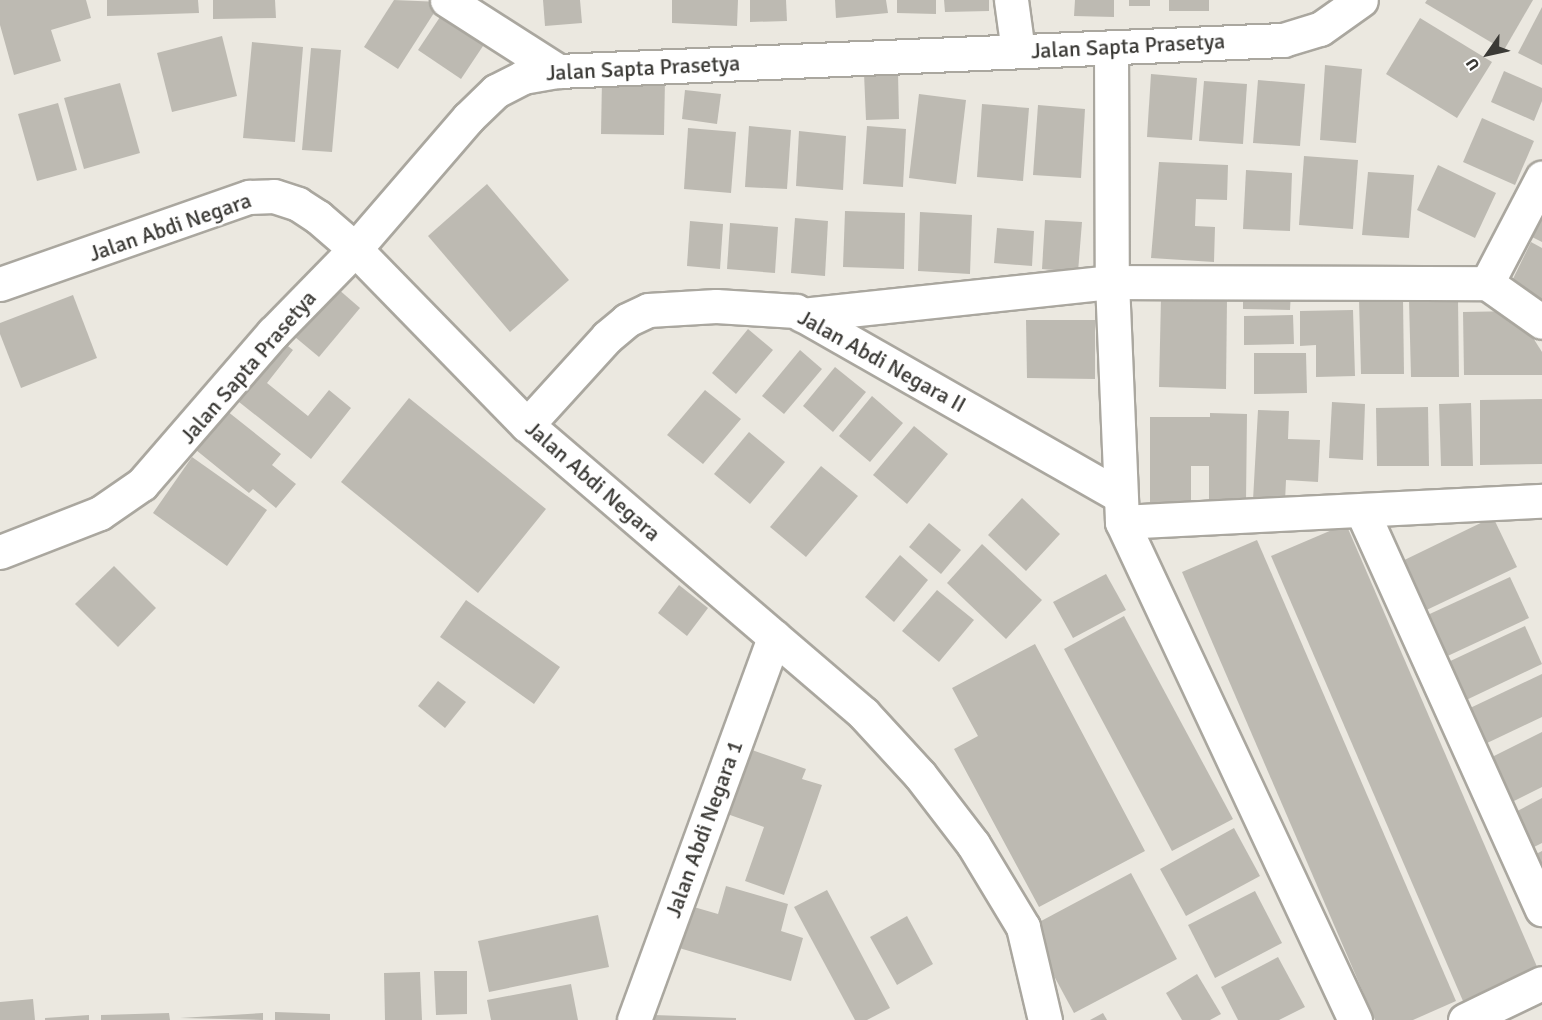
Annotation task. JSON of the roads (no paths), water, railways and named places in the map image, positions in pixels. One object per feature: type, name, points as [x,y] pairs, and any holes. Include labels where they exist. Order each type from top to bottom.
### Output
[{"type":"street","points":[[447,0],[558,71]]},
{"type":"street","points":[[1011,0],[1018,51]]},
{"type":"street","name":"Jalan Sapta Prasetya","points":[[0,552],[100,513],[142,484],[273,333],[355,249],[484,102],[523,77],[558,71],[1283,40],[1320,28],[1361,0]]},
{"type":"street","points":[[1111,47],[1112,282],[1120,509],[1355,1020]]},
{"type":"street","points":[[1487,283],[1542,178]]},
{"type":"street","name":"Jalan Abdi Negara","points":[[0,283],[249,197],[274,196],[298,204],[355,249],[527,425],[862,713],[920,775],[973,844],[1023,927],[1045,1020]]},
{"type":"street","points":[[802,315],[1112,282],[1487,283],[1542,322]]},
{"type":"street","name":"Jalan Abdi Negara II","points":[[527,425],[607,337],[627,320],[648,310],[716,306],[802,315],[1120,509]]},
{"type":"street","points":[[1120,509],[1362,511],[1542,501]]},
{"type":"street","points":[[1362,511],[1542,909]]},
{"type":"street","name":"Jalan Abdi Negara 1","points":[[634,1020],[774,637]]},
{"type":"street","points":[[1465,1020],[1542,983]]}]
